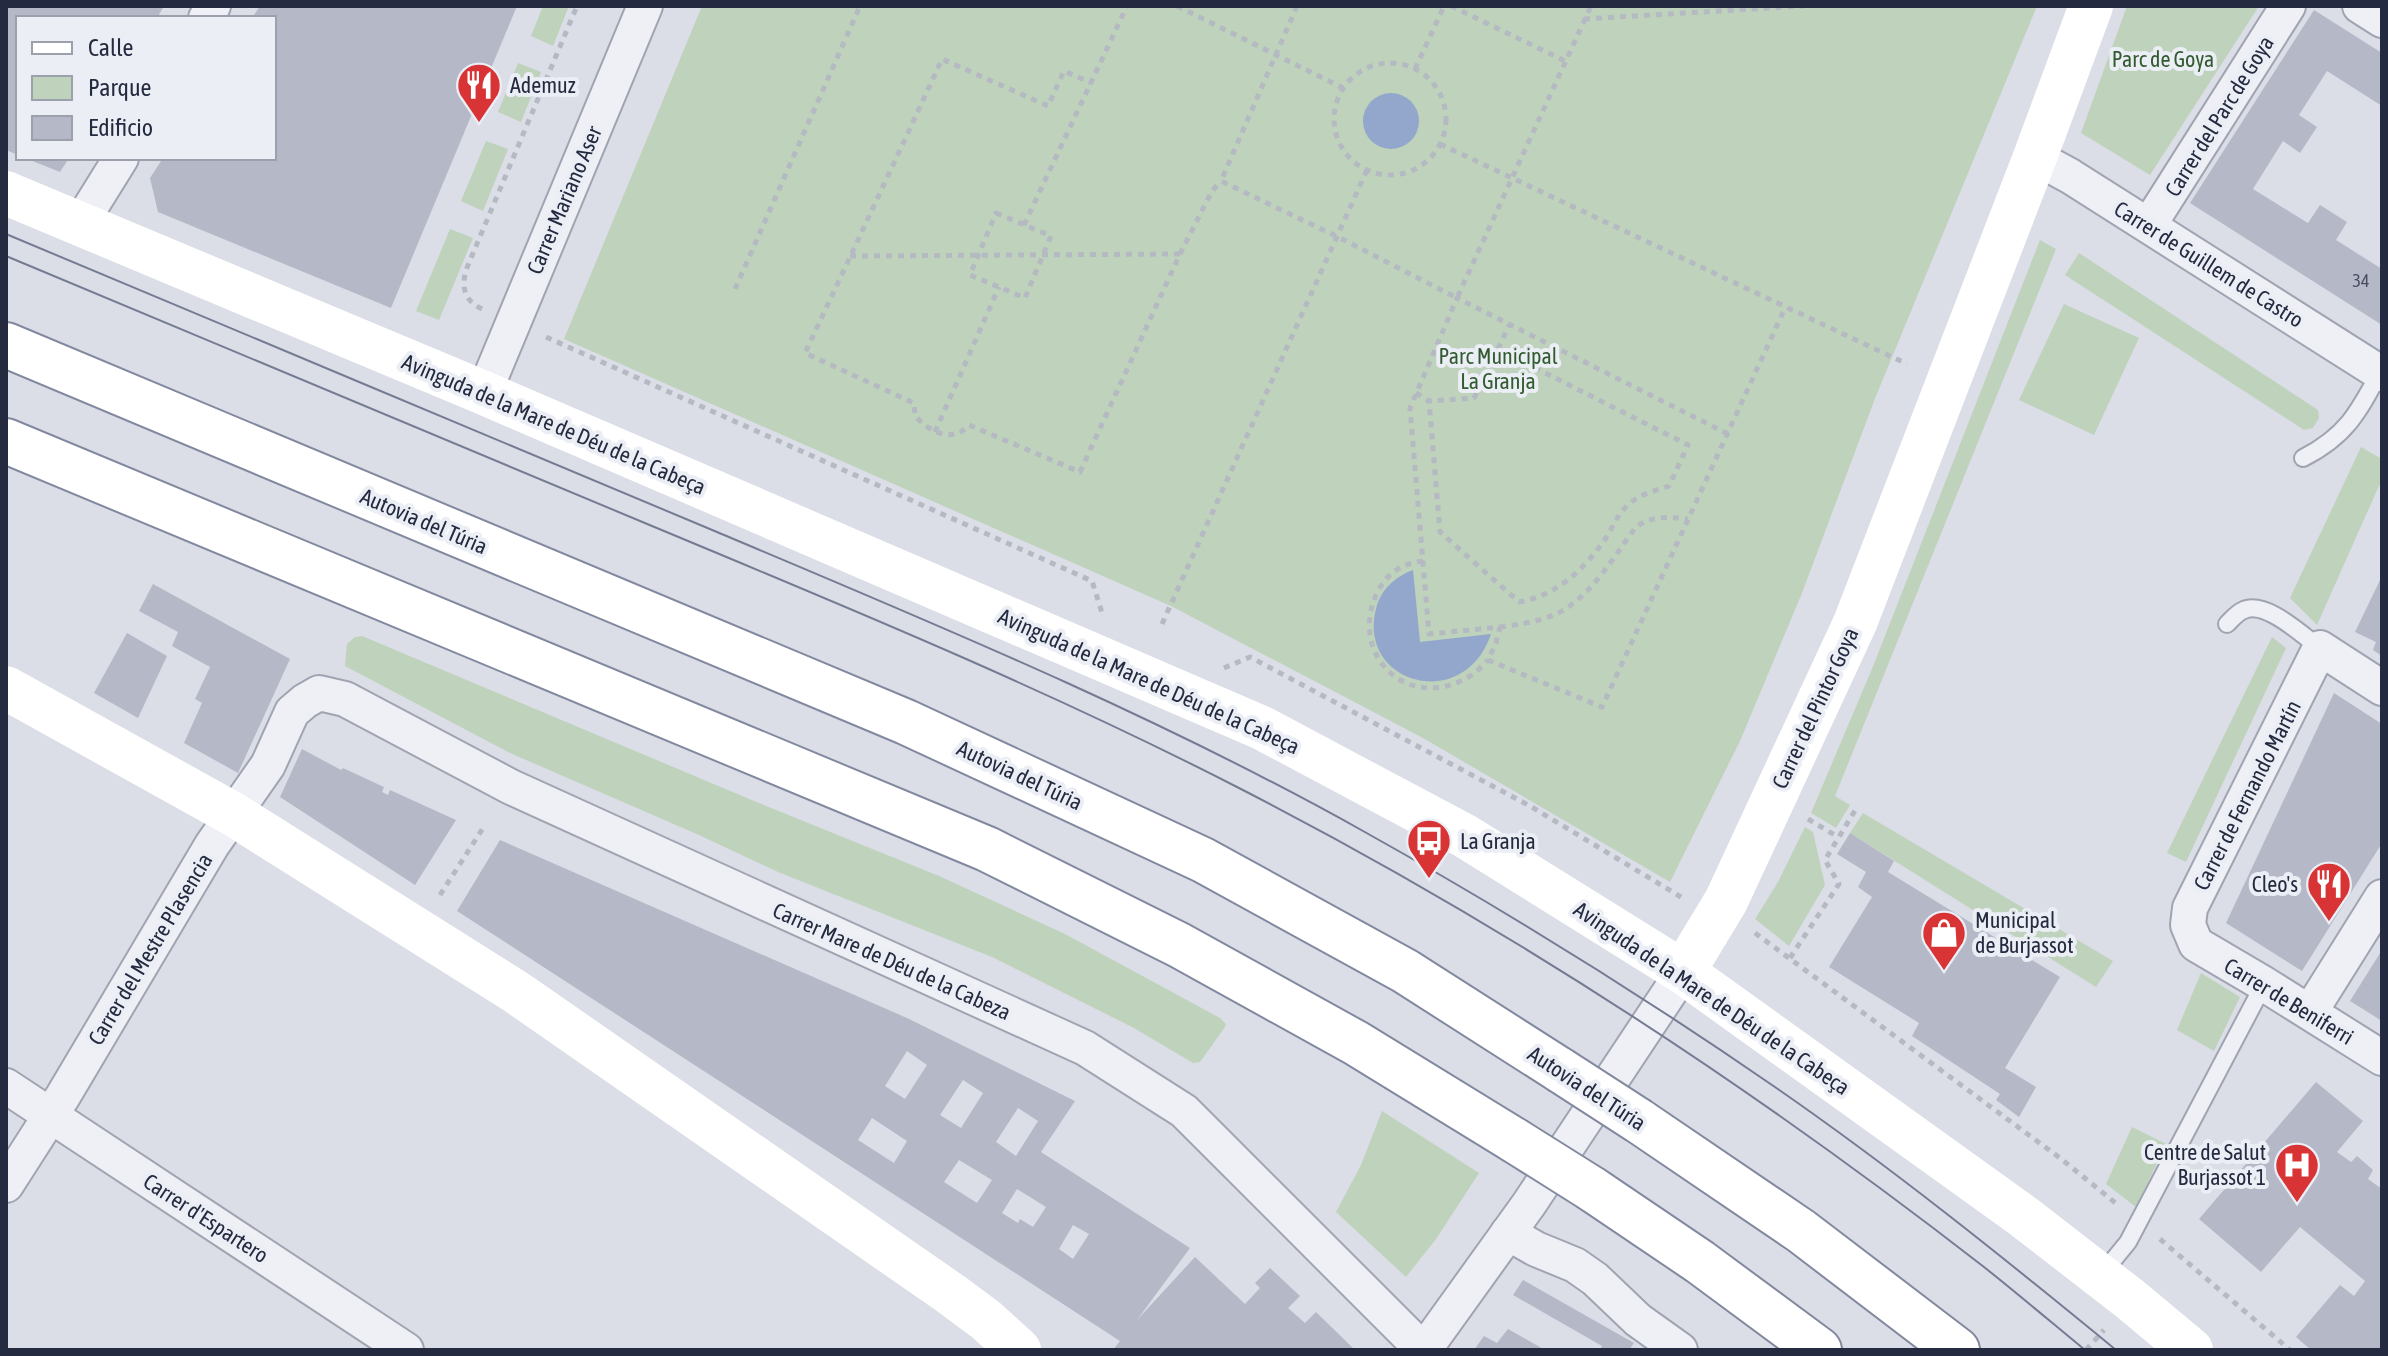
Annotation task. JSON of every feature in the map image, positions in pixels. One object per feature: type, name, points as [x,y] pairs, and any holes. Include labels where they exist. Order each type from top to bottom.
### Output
[{"type":"main road","name":"Carrer del Pintor Goya","points":[[1683,972],[1726,901],[1855,623],[2091,6]]},
{"type":"main road","name":"Avinguda de la Mare de Déu de la Cabeça","points":[[6,193],[484,393],[1262,728],[1465,836],[1683,972],[2011,1207],[2191,1350]]},
{"type":"main road","name":"Autovia del Túria","points":[[6,345],[906,722],[1203,860],[1405,971],[1639,1121],[1801,1231],[1957,1350]]},
{"type":"main road","points":[[6,441],[987,849],[1206,960],[1356,1043],[1592,1189],[1700,1262],[1819,1350]]},
{"type":"main road","points":[[6,688],[233,814],[516,992],[951,1294],[1019,1350]]},
{"type":"street","name":"Carrer Mariano Aser","points":[[484,393],[645,6]]},
{"type":"street","name":"Carrer del Parc de Goya","points":[[2149,225],[2288,6]]},
{"type":"street","points":[[2360,6],[2382,20]]},
{"type":"street","name":"Carrer de Guillem de Castro","points":[[2035,157],[2149,225],[2381,373]]},
{"type":"street","points":[[80,224],[120,160]]},
{"type":"street","points":[[2320,648],[2382,688]]},
{"type":"street","name":"Carrer de Fernando Martín","points":[[2196,944],[2188,925],[2190,908],[2320,648]]},
{"type":"street","name":"Carrer Mare de Déu de la Cabeza","points":[[292,712],[319,693],[345,699],[524,794],[1085,1048],[1184,1111],[1424,1350]]},
{"type":"street","name":"Carrer del Mestre Plasencia","points":[[6,1185],[206,854],[268,765],[292,712]]},
{"type":"street","points":[[2310,1012],[2382,897]]},
{"type":"street","name":"Carrer de Beniferri","points":[[2196,944],[2382,1058]]},
{"type":"street","name":"Carrer del Pintor Goya","points":[[1424,1350],[1508,1233],[1683,972]]},
{"type":"street","name":"Carrer d'Espartero","points":[[6,1086],[406,1350]]},
{"type":"street","points":[[1508,1233],[1575,1265],[1595,1279],[1638,1320],[1680,1350]]},
{"type":"lane","points":[[2303,458],[2341,433],[2381,373]]},
{"type":"lane","points":[[2227,624],[2242,610],[2263,609],[2320,648]]},
{"type":"lane","points":[[2100,1277],[2128,1242],[2264,984]]},
{"type":"path","points":[[492,313],[473,304],[466,296],[463,280],[577,6]]},
{"type":"path","points":[[735,289],[860,6]]},
{"type":"path","points":[[1024,225],[1127,6]]},
{"type":"path","points":[[1177,6],[1343,88]]},
{"type":"path","points":[[1092,83],[1064,71],[1048,106],[942,59],[805,353],[914,403],[915,416],[935,432],[949,436],[961,434],[969,425],[1080,472],[1180,254],[1212,191],[1221,181],[1297,6]]},
{"type":"path","points":[[1415,69],[1444,6]]},
{"type":"path","points":[[1451,6],[1565,61]]},
{"type":"path","points":[[1591,6],[1410,408],[1429,634],[1500,627],[1547,617],[1569,607],[1586,591],[1643,522],[1655,518],[1688,519]]},
{"type":"path","points":[[1584,19],[1804,6]]},
{"type":"path","points":[[1383,63],[1415,69],[1429,79],[1439,93],[1445,110],[1445,127],[1440,144],[1431,158],[1401,174],[1383,175],[1367,170],[1351,160],[1339,144],[1333,125],[1335,106],[1343,88],[1354,76],[1383,63]]},
{"type":"path","points":[[1440,144],[1907,364]]},
{"type":"path","points":[[1162,624],[1367,170]]},
{"type":"path","points":[[1221,181],[1728,434]]},
{"type":"path","points":[[996,213],[1051,236],[1025,298],[999,287],[970,275],[996,213]]},
{"type":"path","points":[[850,256],[1180,254]]},
{"type":"path","points":[[935,432],[999,287]]},
{"type":"path","points":[[1488,660],[1602,707],[1785,308]]},
{"type":"path","points":[[1416,393],[1429,401],[1474,398],[1509,325]]},
{"type":"path","points":[[534,331],[1092,581],[1096,595]]},
{"type":"path","points":[[1429,401],[1440,532],[1519,602],[1550,593],[1583,567],[1629,504],[1644,494],[1669,486],[1688,445],[1498,349]]},
{"type":"path","points":[[1423,561],[1412,562],[1396,570],[1382,582],[1372,604],[1368,619],[1372,646],[1377,660],[1392,675],[1412,686],[1455,684],[1472,675],[1488,660],[1500,627]]},
{"type":"path","points":[[1238,662],[1250,657],[1530,806],[1691,902]]},
{"type":"path","points":[[1790,958],[1839,884],[1825,860],[1856,809]]},
{"type":"path","points":[[435,902],[485,825]]},
{"type":"path","points":[[1819,825],[1838,837]]},
{"type":"path","points":[[1744,925],[2060,1158],[2290,1350]]},
{"type":"path","points":[[2086,1350],[2109,1325]]},
{"type":"green space","points":[[543,6],[569,6],[553,46],[531,36]]},
{"type":"green space","name":"Parc Municipal La Granja","points":[[702,6],[2037,6],[1876,396],[1802,593],[1740,741],[1670,882],[1423,738],[1171,606],[564,339]]},
{"type":"green space","name":"Parc de Goya","points":[[2127,6],[2259,6],[2150,175],[2081,133]]},
{"type":"green space","points":[[518,63],[541,72],[521,122],[498,112]]},
{"type":"green space","points":[[486,141],[508,149],[483,211],[461,201]]},
{"type":"green space","points":[[450,229],[473,238],[439,320],[416,311]]},
{"type":"green space","points":[[2040,240],[2056,249],[1835,796],[1850,805],[1836,828],[1811,813],[1874,664]]},
{"type":"green space","points":[[2079,253],[2318,410],[2319,418],[2313,428],[2304,430],[2065,275]]},
{"type":"green space","points":[[2064,304],[2139,338],[2094,435],[2019,400]]},
{"type":"green space","points":[[2361,447],[2382,459],[2382,479],[2317,625],[2290,598]]},
{"type":"green space","points":[[362,636],[939,876],[1065,934],[1220,1018],[1225,1027],[1200,1062],[1193,1063],[1134,1028],[992,957],[778,872],[510,753],[345,666],[347,644],[355,637]]},
{"type":"green space","points":[[2272,637],[2286,648],[2186,862],[2167,853]]},
{"type":"green space","points":[[1863,813],[2113,961],[2096,987],[1850,833]]},
{"type":"green space","points":[[1805,827],[1813,832],[1825,885],[1789,946],[1755,919],[1778,882]]},
{"type":"green space","points":[[2201,973],[2240,997],[2214,1051],[2177,1030]]},
{"type":"green space","points":[[1382,1111],[1479,1173],[1436,1239],[1406,1277],[1336,1212],[1361,1165]]},
{"type":"green space","points":[[2132,1127],[2166,1144],[2136,1207],[2106,1184]]},
{"type":"water","points":[[1391,93],[1411,101],[1419,121],[1411,141],[1391,149],[1371,141],[1363,121],[1371,101]]},
{"type":"water","points":[[1413,570],[1420,642],[1491,634],[1478,659],[1459,674],[1438,681],[1416,680],[1397,671],[1382,656],[1374,635],[1376,609],[1381,595],[1400,576]]},
{"type":"building","points":[[6,6],[164,6],[158,16],[16,16],[16,154],[6,150]]},
{"type":"building","points":[[260,6],[517,6],[391,308],[158,212],[150,178],[162,160],[276,160],[276,16],[253,16]]},
{"type":"building","points":[[2314,10],[2382,53],[2382,106],[2327,71],[2299,115],[2317,127],[2300,153],[2283,141],[2253,189],[2308,223],[2320,205],[2347,222],[2336,240],[2382,269],[2382,325],[2190,203]]},
{"type":"building","points":[[30,160],[68,160],[60,172]]},
{"type":"building","points":[[2382,576],[2382,656],[2373,650],[2376,642],[2355,632]]},
{"type":"building","points":[[153,584],[290,659],[238,773],[184,743],[202,703],[195,699],[210,667],[172,646],[178,632],[139,611]]},
{"type":"building","points":[[127,633],[167,656],[138,718],[94,693]]},
{"type":"building","points":[[2334,693],[2382,724],[2382,843],[2302,971],[2226,923]]},
{"type":"building","points":[[302,749],[341,770],[343,768],[384,787],[382,792],[388,795],[390,790],[456,820],[415,885],[280,797]]},
{"type":"building","name":"Municipal de Burjassot","points":[[1850,833],[1894,861],[1888,872],[2060,977],[2005,1068],[2036,1087],[2019,1117],[1996,1100],[2000,1094],[1912,1036],[1919,1023],[1829,967],[1872,897],[1858,887],[1866,872],[1837,854]]},
{"type":"building","points":[[500,840],[907,1018],[1075,1101],[1041,1152],[1190,1248],[1137,1320],[1195,1257],[1245,1304],[1260,1288],[1255,1283],[1270,1268],[1300,1296],[1288,1308],[1305,1323],[1316,1312],[1355,1350],[1113,1350],[1120,1341],[457,911]],"holes":[[[907,1051],[927,1065],[905,1099],[885,1086]],[[963,1080],[983,1093],[961,1128],[940,1115]],[[1018,1108],[1038,1121],[1016,1156],[996,1142]],[[872,1118],[907,1141],[894,1163],[858,1140]],[[959,1160],[992,1180],[977,1203],[944,1182]],[[1017,1189],[1046,1207],[1033,1227],[1020,1219],[1018,1223],[1002,1213]],[[1073,1225],[1089,1234],[1073,1259],[1059,1249]]]},
{"type":"building","points":[[2382,950],[2382,1021],[2350,1001]]},
{"type":"building","name":"Centre de Salut Burjassot 1","points":[[2316,1082],[2363,1121],[2337,1152],[2351,1162],[2357,1156],[2373,1170],[2368,1179],[2382,1189],[2382,1350],[2311,1350],[2296,1337],[2340,1285],[2354,1296],[2365,1281],[2300,1227],[2261,1272],[2199,1219]]},
{"type":"building","points":[[1523,1280],[1634,1343],[1629,1350],[1600,1350],[1602,1346],[1513,1295]]},
{"type":"building","points":[[1508,1329],[1545,1350],[1474,1350],[1484,1336],[1497,1343]]},
{"type":"tram line","points":[[6,234],[963,636],[1205,748],[1285,789],[1519,922],[1722,1051],[1904,1181],[2116,1350]]},
{"type":"tram line","points":[[6,256],[873,619],[1093,716],[1237,787],[1432,893],[1622,1009],[1806,1134],[1896,1200],[2085,1350]]},
{"type":"place","name":"Ademuz","points":[[479,124]]},
{"type":"place","name":"La Granja","points":[[1429,880]]},
{"type":"place","name":"Cleo's","points":[[2329,923]]},
{"type":"place","name":"Municipal de Burjassot","points":[[1944,972]]},
{"type":"place","name":"Centre de Salut Burjassot 1","points":[[2297,1204]]}]
